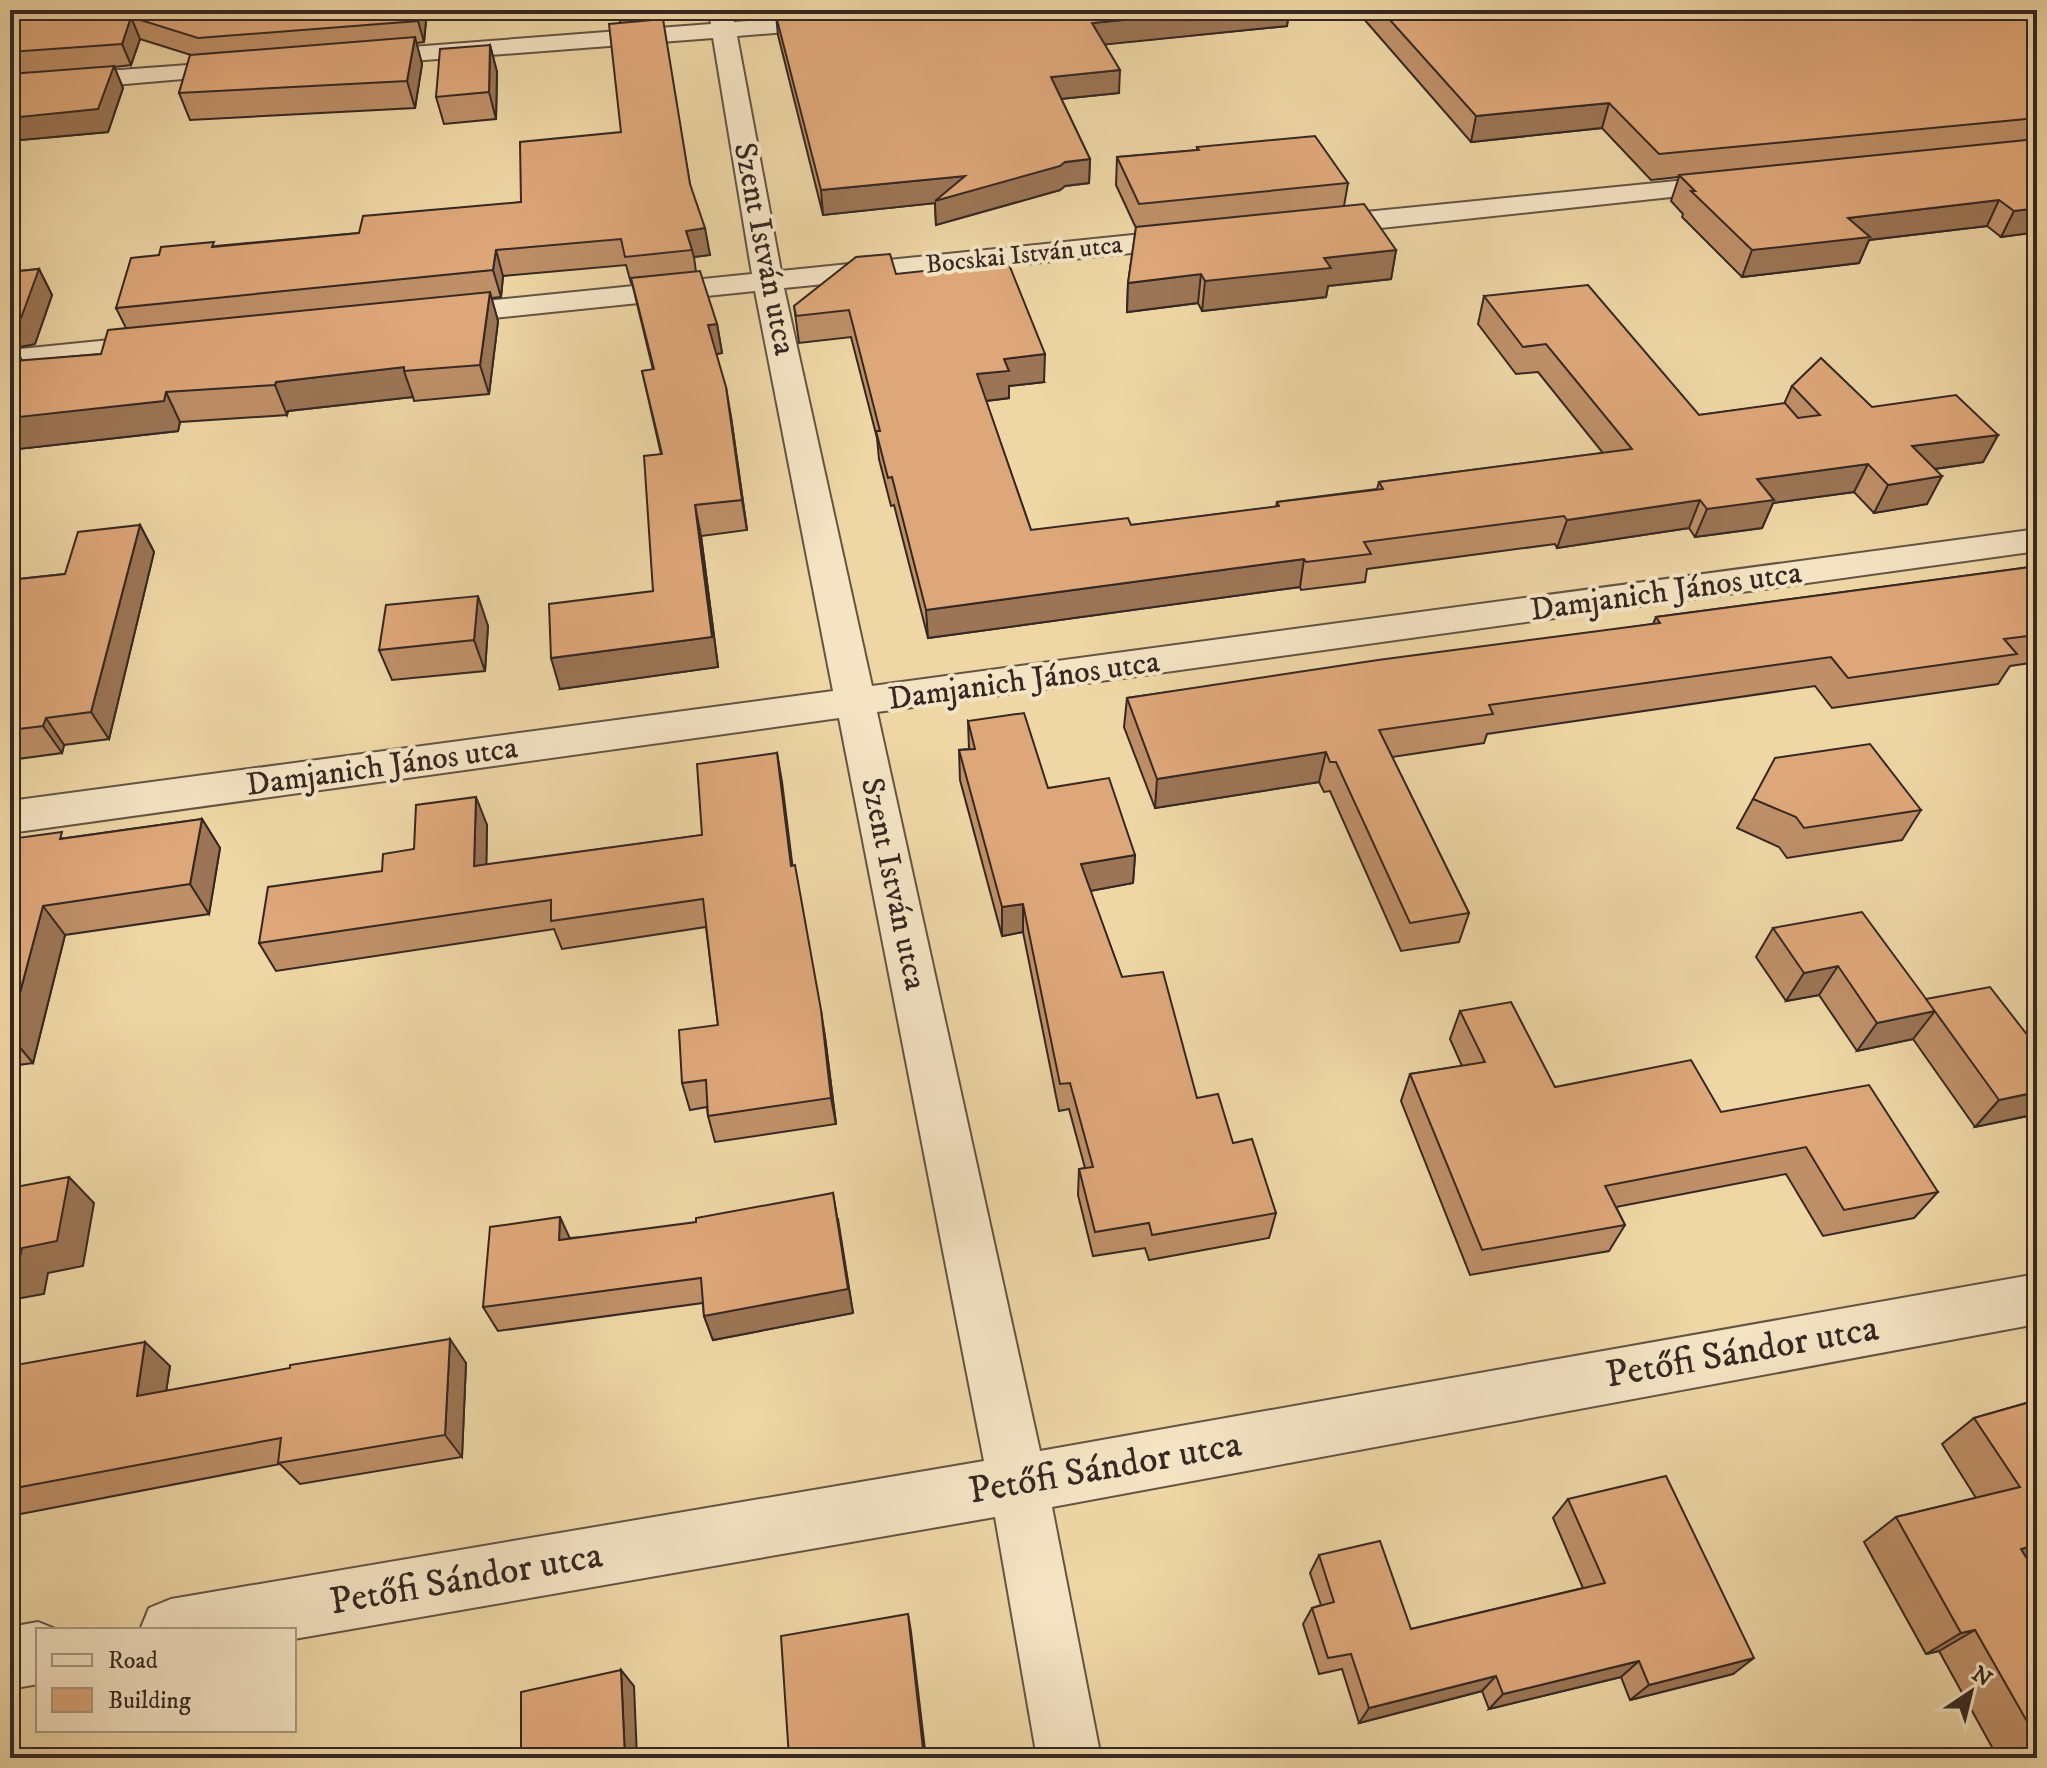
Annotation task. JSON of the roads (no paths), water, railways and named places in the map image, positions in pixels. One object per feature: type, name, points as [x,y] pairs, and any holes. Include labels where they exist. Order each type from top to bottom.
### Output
[{"type":"street","points":[[343,60],[722,20],[859,19]]},
{"type":"street","name":"Szent István utca","points":[[722,20],[768,282],[1018,1484],[1069,1758]]},
{"type":"street","points":[[10,86],[264,66]]},
{"type":"street","points":[[1292,228],[1767,179]]},
{"type":"street","name":"Bocskai István utca","points":[[405,319],[1212,236]]},
{"type":"street","points":[[10,359],[184,341]]},
{"type":"street","name":"Damjanich János utca","points":[[10,817],[856,704],[2037,540]]},
{"type":"street","name":"Petőfi Sándor utca","points":[[183,1628],[1018,1484],[2037,1299]]},
{"type":"street","points":[[10,1658],[36,1653]]}]
